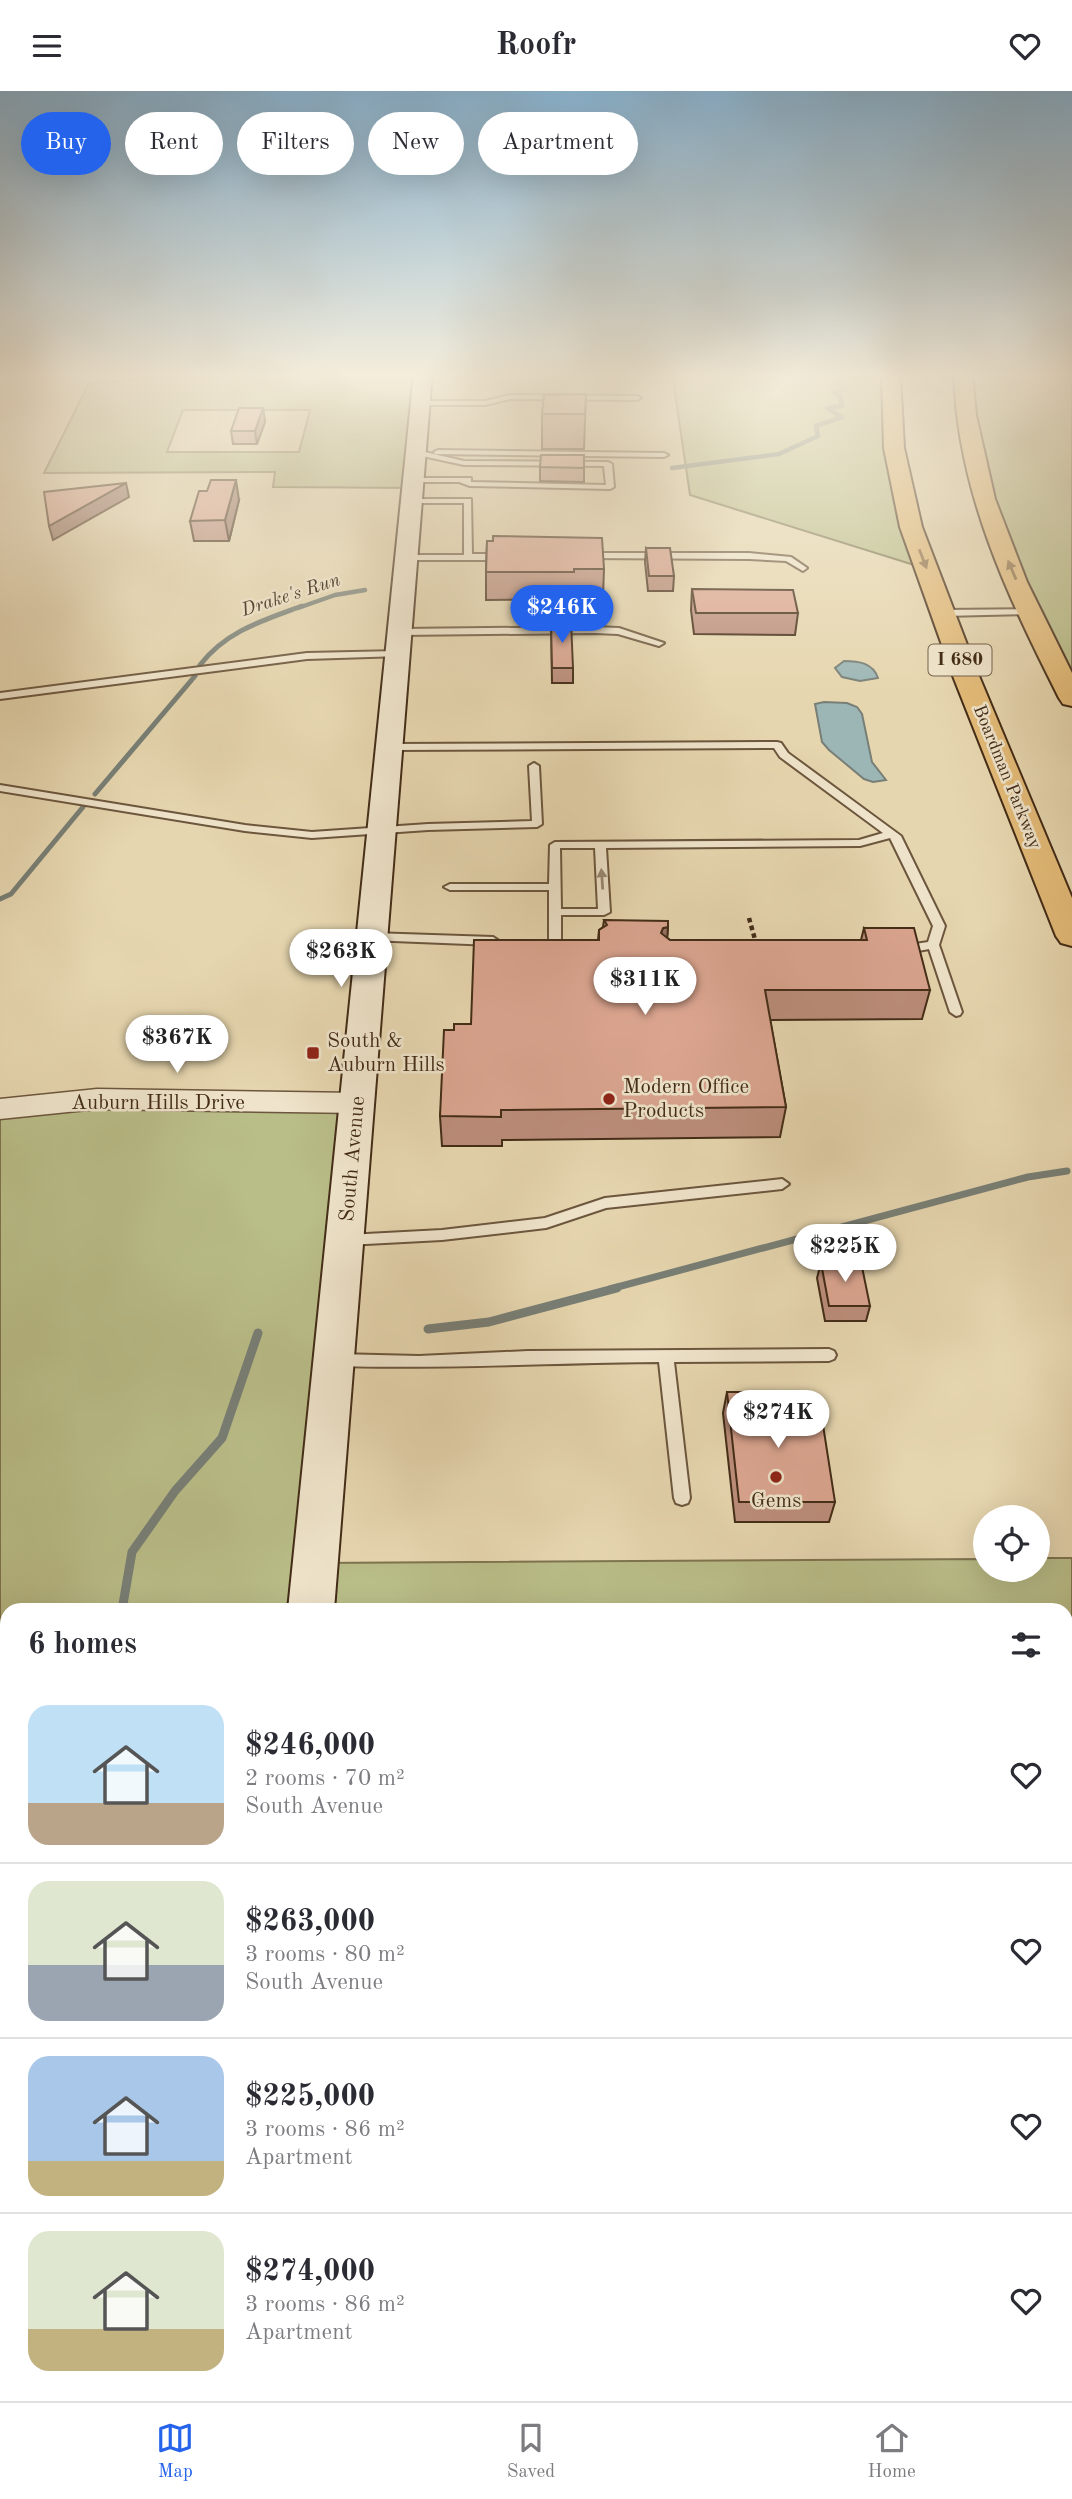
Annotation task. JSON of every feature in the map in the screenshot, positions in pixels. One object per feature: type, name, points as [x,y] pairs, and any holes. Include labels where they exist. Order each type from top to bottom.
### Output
[{"type":"highway","name":"Boardman Parkway","points":[[900,481],[911,527],[943,613],[1072,936]]},
{"type":"highway","points":[[979,481],[997,535],[1072,698]]},
{"type":"main road","name":"South Avenue","points":[[312,1603],[413,481]]},
{"type":"street","name":"Auburn Hills Drive","points":[[0,1109],[97,1099],[358,1103]]},
{"type":"lane","points":[[419,481],[468,502],[468,557]]},
{"type":"lane","points":[[465,481],[470,484],[610,487],[609,481]]},
{"type":"lane","points":[[576,556],[749,555],[789,559],[803,568]]},
{"type":"lane","points":[[406,558],[522,557]]},
{"type":"lane","points":[[943,613],[1031,613]]},
{"type":"lane","points":[[0,696],[399,643],[596,630],[619,631],[659,643]]},
{"type":"lane","points":[[390,747],[777,745],[784,755],[897,838],[939,926],[933,945],[956,1012]]},
{"type":"lane","points":[[0,787],[245,828],[312,835],[428,827],[537,824],[534,766]]},
{"type":"lane","points":[[550,943],[555,912],[555,845],[860,843],[891,834]]},
{"type":"lane","points":[[555,912],[604,912],[600,845]]},
{"type":"lane","points":[[450,887],[555,887]]},
{"type":"lane","points":[[372,937],[505,941]]},
{"type":"lane","points":[[550,943],[573,953],[585,948]]},
{"type":"lane","points":[[550,943],[571,961]]},
{"type":"lane","points":[[894,949],[933,945]]},
{"type":"lane","points":[[345,1240],[442,1235],[546,1223],[605,1203],[782,1184]]},
{"type":"lane","points":[[335,1360],[419,1362],[528,1357],[830,1355]]},
{"type":"lane","points":[[666,1356],[682,1498]]},
{"type":"path","points":[[749,918],[757,946]]},
{"type":"green space","points":[[274,481],[414,481],[413,488],[273,487]]},
{"type":"green space","points":[[688,481],[908,481],[927,569],[690,495]]},
{"type":"green space","points":[[984,481],[1072,481],[1072,698],[997,535]]},
{"type":"green space","points":[[358,1103],[316,1563],[973,1559],[973,1582],[1050,1582],[1050,1558],[1072,1558],[1072,1603],[0,1603],[0,1109]]},
{"type":"water","points":[[844,661],[865,664],[873,669],[878,678],[860,681],[842,677],[835,668]]},
{"type":"water","points":[[847,703],[857,707],[862,714],[872,762],[886,780],[873,782],[864,779],[822,742],[815,704]]},
{"type":"building","points":[[211,481],[236,481],[225,520],[190,521],[199,491],[207,491]]},
{"type":"building","points":[[126,483],[49,526],[44,492]]},
{"type":"building","points":[[493,536],[602,538],[604,569],[574,569],[574,572],[486,572],[487,541],[493,541]]},
{"type":"building","points":[[646,548],[670,548],[674,576],[649,576]]},
{"type":"building","points":[[692,589],[793,590],[798,613],[696,613]]},
{"type":"building","points":[[551,621],[571,621],[573,668],[552,668]]},
{"type":"building","points":[[604,920],[668,921],[668,927],[663,928],[661,933],[670,940],[867,940],[864,928],[914,928],[930,990],[765,990],[786,1107],[501,1110],[501,1117],[440,1116],[444,1030],[454,1030],[454,1024],[471,1024],[474,940],[599,940],[599,930],[607,925]]},
{"type":"building","points":[[861,1262],[870,1306],[829,1306],[821,1263]]},
{"type":"building","name":"Gems","points":[[727,1392],[789,1392],[792,1412],[821,1412],[835,1502],[739,1502]]},
{"type":"waterway","name":"Drake's Run","points":[[298,608],[335,595],[365,590]]},
{"type":"waterway","name":"Drake's Run","points":[[200,665],[222,643],[246,628],[302,606]]},
{"type":"waterway","name":"Drake's Run","points":[[95,794],[195,676]]},
{"type":"waterway","name":"Drake's Run","points":[[0,899],[11,894],[83,807]]},
{"type":"waterway","points":[[610,1289],[1028,1177],[1067,1171]]},
{"type":"waterway","points":[[428,1329],[489,1322],[617,1288]]},
{"type":"waterway","points":[[123,1603],[132,1552],[175,1491],[222,1438],[258,1333]]},
{"type":"place","name":"South & Auburn Hills","points":[[313,1053]]},
{"type":"place","name":"Modern Office Products","points":[[609,1099]]},
{"type":"place","name":"Gems","points":[[776,1477]]}]
